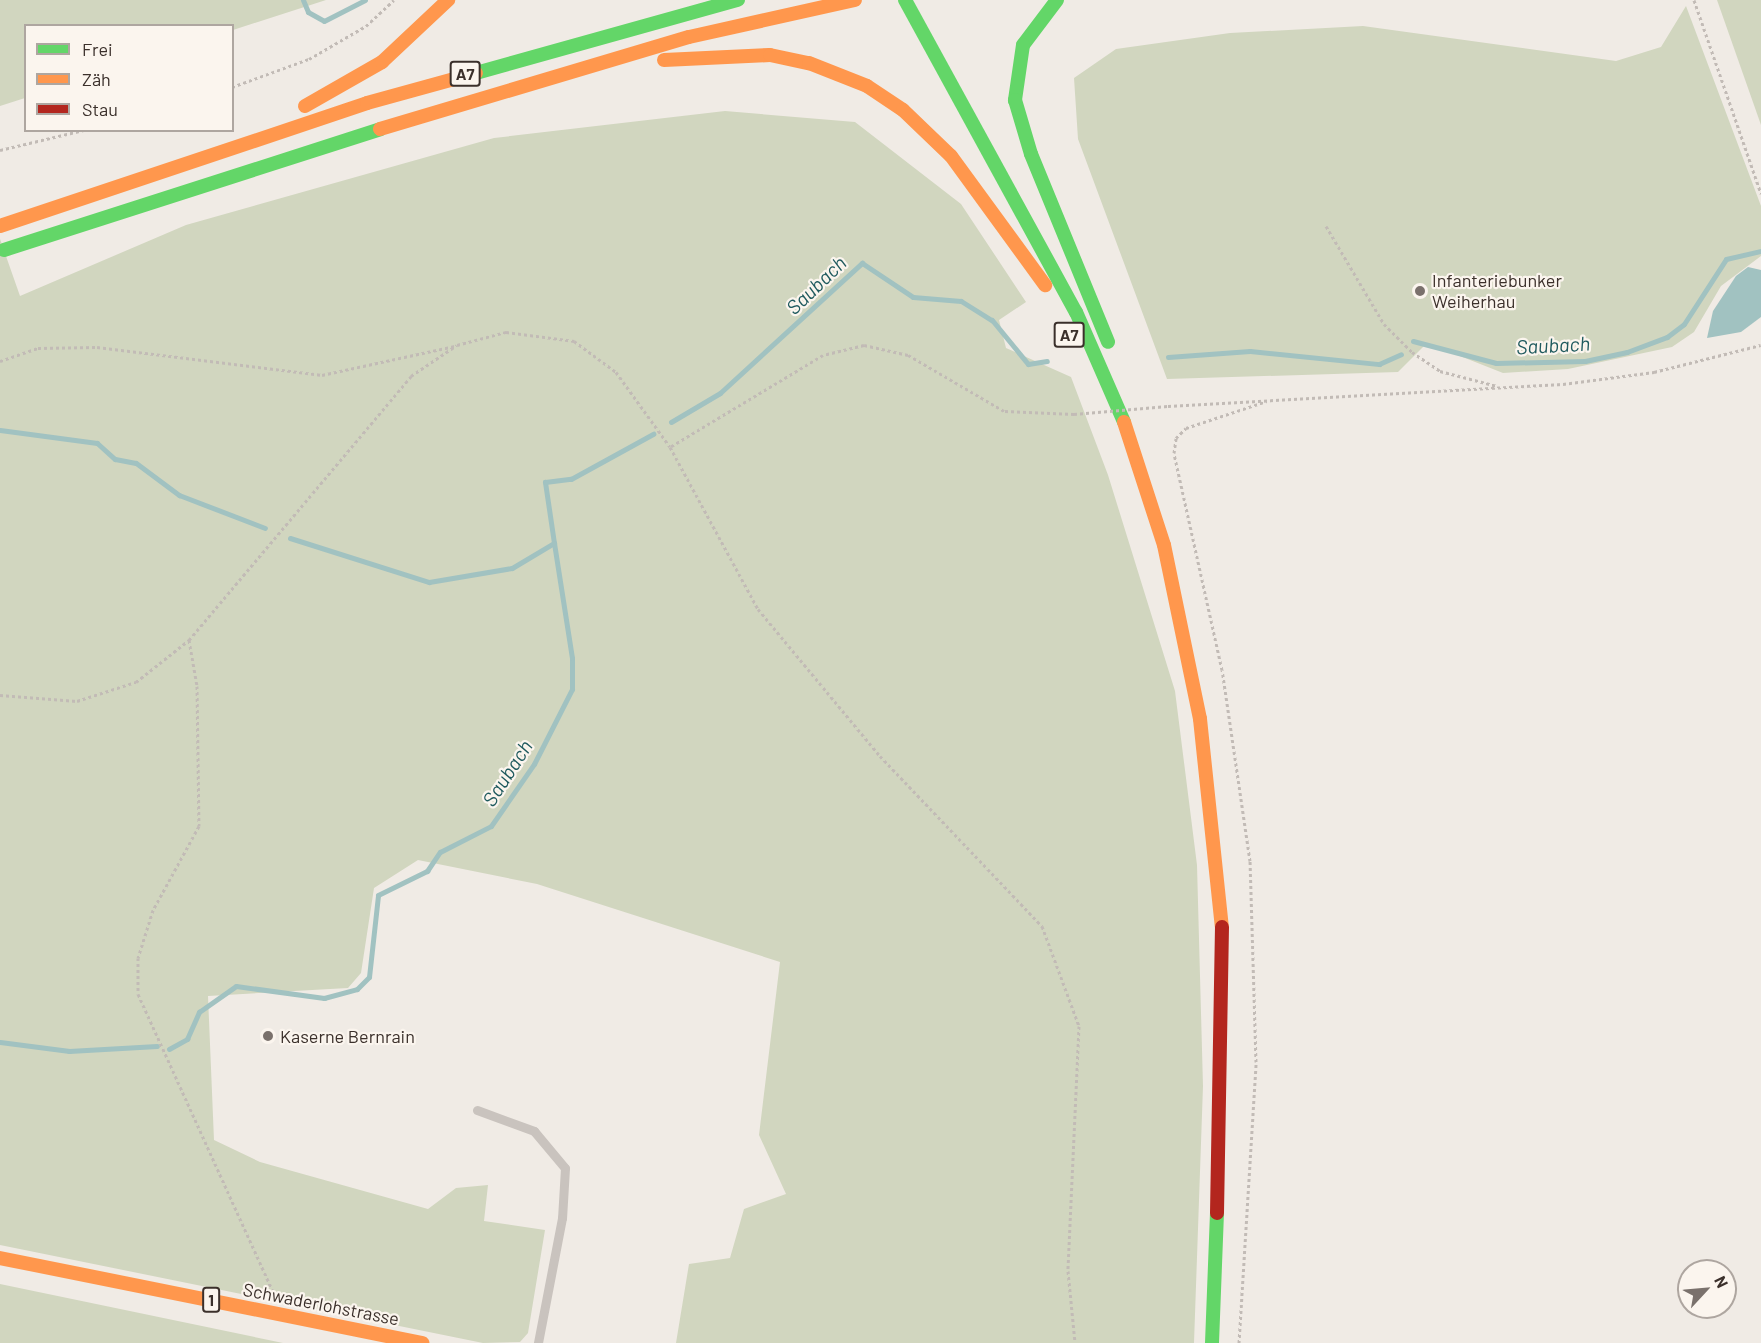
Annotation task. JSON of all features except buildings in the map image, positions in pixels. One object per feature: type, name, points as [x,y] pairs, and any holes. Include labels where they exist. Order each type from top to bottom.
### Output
[{"type":"main road","name":"A7","points":[[196,159],[363,75],[403,46],[448,0]]},
{"type":"main road","name":"A7","points":[[0,226],[196,159],[509,61],[738,0]]},
{"type":"main road","name":"A7","points":[[4,250],[536,79],[689,37],[855,0]]},
{"type":"main road","name":"A7","points":[[887,0],[1046,288],[1114,440],[1185,647]]},
{"type":"main road","name":"A7","points":[[905,0],[1068,295],[1156,513]]},
{"type":"main road","name":"A7","points":[[1058,0],[1023,45],[1015,73],[1017,112],[1098,310],[1156,513],[1185,647]]},
{"type":"main road","name":"A7","points":[[536,79],[733,54],[789,58],[849,78],[885,97],[936,140],[1046,288]]},
{"type":"main road","points":[[1185,647],[1215,824],[1224,942],[1212,1343]]},
{"type":"main road","name":"Schwaderlohstrasse","points":[[0,1258],[423,1343]]},
{"type":"lane","points":[[477,1110],[534,1131],[565,1168],[562,1218],[538,1343]]},
{"type":"path","points":[[234,86],[309,59],[366,26],[394,0]]},
{"type":"path","points":[[1694,0],[1761,194]]},
{"type":"path","points":[[0,150],[76,132]]},
{"type":"path","points":[[1326,226],[1384,324],[1412,352],[1440,371],[1502,387]]},
{"type":"path","points":[[0,361],[38,348],[97,347],[322,375],[506,332],[574,341],[616,372],[670,447],[758,609],[880,756],[1042,926],[1079,1026],[1068,1271],[1076,1343]]},
{"type":"path","points":[[0,695],[77,701],[109,695],[136,682],[189,640],[411,376],[457,345]]},
{"type":"path","points":[[670,447],[823,355],[864,345],[887,346],[916,358],[1004,411],[1074,414],[1168,406],[1617,379],[1761,345]]},
{"type":"path","points":[[189,640],[197,686],[199,826],[153,910],[138,958],[138,994],[284,1315]]},
{"type":"green space","points":[[0,0],[326,0],[234,30],[234,24],[24,24],[24,98],[0,106]]},
{"type":"green space","points":[[1717,0],[1761,0],[1761,125]]},
{"type":"green space","points":[[1686,6],[1761,206],[1761,256],[1721,286],[1694,332],[1672,347],[1568,369],[1503,373],[1427,343],[1398,372],[1167,379],[1078,139],[1074,78],[1116,49],[1230,33],[1363,26],[1616,61],[1661,47]]},
{"type":"green space","points":[[725,111],[855,122],[961,204],[1026,302],[999,320],[1006,348],[1071,377],[1108,475],[1175,691],[1197,865],[1203,1086],[1194,1343],[676,1343],[689,1264],[730,1258],[744,1209],[786,1194],[759,1135],[780,962],[537,884],[418,860],[374,888],[361,973],[348,988],[208,996],[214,1140],[260,1162],[428,1209],[456,1188],[488,1185],[484,1221],[545,1230],[528,1333],[520,1342],[483,1343],[0,1245],[0,239],[20,296],[186,225],[494,138]]},
{"type":"green space","points":[[0,1284],[283,1343],[0,1343]]},
{"type":"water","points":[[1748,267],[1761,270],[1761,317],[1741,332],[1707,338],[1713,311],[1736,276]]},
{"type":"waterway","points":[[303,0],[308,12],[324,21],[365,0]]},
{"type":"waterway","name":"Saubach","points":[[1413,341],[1496,363],[1585,361],[1627,352],[1667,337],[1684,324],[1726,259],[1761,251]]},
{"type":"waterway","name":"Saubach","points":[[671,422],[720,393],[862,263],[913,297],[961,301],[992,320],[1028,364],[1047,361]]},
{"type":"waterway","name":"Saubach","points":[[1168,357],[1250,351],[1379,364],[1401,354]]},
{"type":"waterway","points":[[0,430],[97,443],[115,459],[136,463],[179,495],[265,528]]},
{"type":"waterway","name":"Saubach","points":[[290,538],[429,582],[512,568],[554,543],[545,482],[571,479],[653,434]]},
{"type":"waterway","name":"Saubach","points":[[169,1049],[187,1039],[199,1012],[236,986],[324,998],[357,989],[369,977],[378,895],[427,871],[440,852],[491,826],[534,764],[572,689],[572,658],[554,543]]},
{"type":"waterway","points":[[0,1042],[69,1051],[157,1046]]},
{"type":"traffic: fast","points":[[476,73],[738,0]]},
{"type":"traffic: fast","points":[[905,0],[1076,312],[1124,422]]},
{"type":"traffic: fast","points":[[1057,0],[1023,45],[1015,100],[1031,154],[1108,342]]},
{"type":"traffic: fast","points":[[4,250],[380,129]]},
{"type":"traffic: fast","points":[[1212,1343],[1217,1213]]},
{"type":"traffic: slow","points":[[305,106],[382,62],[448,0]]},
{"type":"traffic: slow","points":[[380,129],[689,37],[855,0]]},
{"type":"traffic: slow","points":[[664,60],[770,55],[809,63],[867,86],[903,110],[951,156],[1045,285]]},
{"type":"traffic: slow","points":[[0,226],[367,103],[476,73]]},
{"type":"traffic: slow","points":[[1124,422],[1164,545],[1200,719],[1222,927]]},
{"type":"traffic: slow","points":[[0,1258],[423,1343]]},
{"type":"traffic: jam","points":[[1217,1213],[1222,927]]},
{"type":"place","name":"Infanteriebunker Weiherhau","points":[[1420,291]]},
{"type":"place","name":"Kaserne Bernrain","points":[[268,1036]]}]
